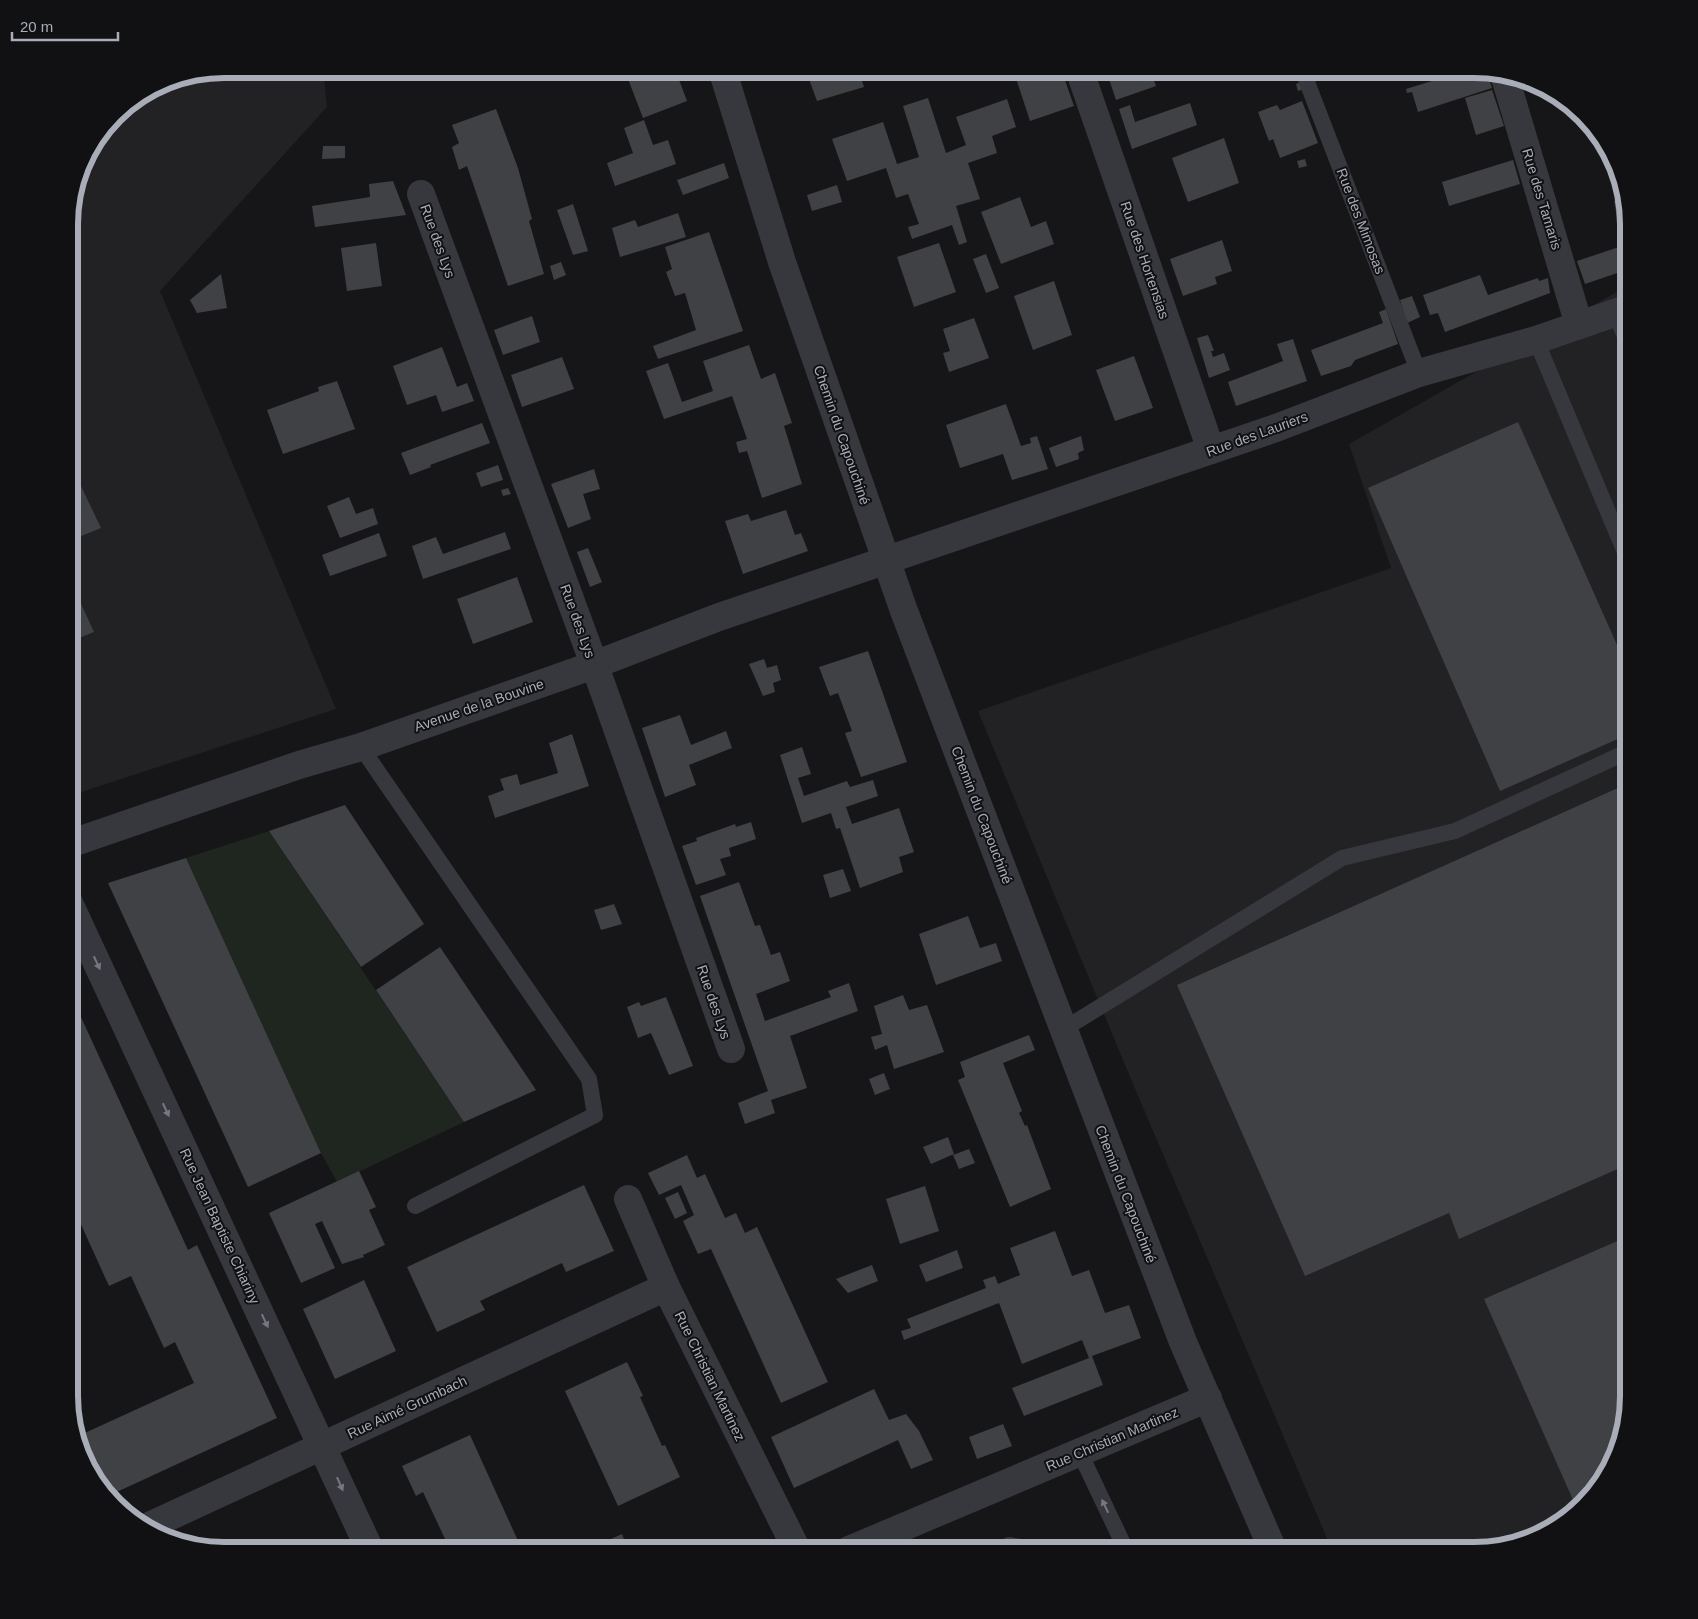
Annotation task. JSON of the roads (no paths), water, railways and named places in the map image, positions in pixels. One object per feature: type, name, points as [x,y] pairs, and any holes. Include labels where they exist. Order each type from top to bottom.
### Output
[{"type":"street","name":"Chemin du Capouchiné","points":[[725,78],[782,262],[886,560],[1183,1342],[1269,1541]]},
{"type":"street","name":"Rue des Hortensias","points":[[1082,78],[1211,450]]},
{"type":"street","name":"Rue des Tamaris","points":[[1506,81],[1579,325]]},
{"type":"street","name":"Rue des Lys","points":[[421,194],[594,665],[731,1049]]},
{"type":"street","name":"Rue des Lauriers","points":[[886,560],[1211,450],[1419,374],[1536,340],[1620,312]]},
{"type":"street","name":"Avenue de la Bouvine","points":[[78,841],[299,765],[361,747],[886,560]]},
{"type":"street","name":"Rue Jean Baptiste Chiariny","points":[[78,922],[366,1541]]},
{"type":"street","name":"Rue Christian Martinez","points":[[628,1199],[666,1287],[793,1541]]},
{"type":"street","name":"Rue Aimé Grumbach","points":[[154,1524],[666,1287]]},
{"type":"street","name":"Rue Christian Martinez","points":[[876,1541],[1208,1398]]},
{"type":"lane","name":"Rue des Mimosas","points":[[1305,78],[1419,374]]},
{"type":"lane","points":[[1536,340],[1620,541]]},
{"type":"lane","points":[[361,747],[589,1078],[596,1115],[415,1206]]},
{"type":"lane","points":[[1064,1028],[1342,858],[1455,831],[1620,756]]},
{"type":"lane","points":[[1080,1453],[1122,1541]]}]
